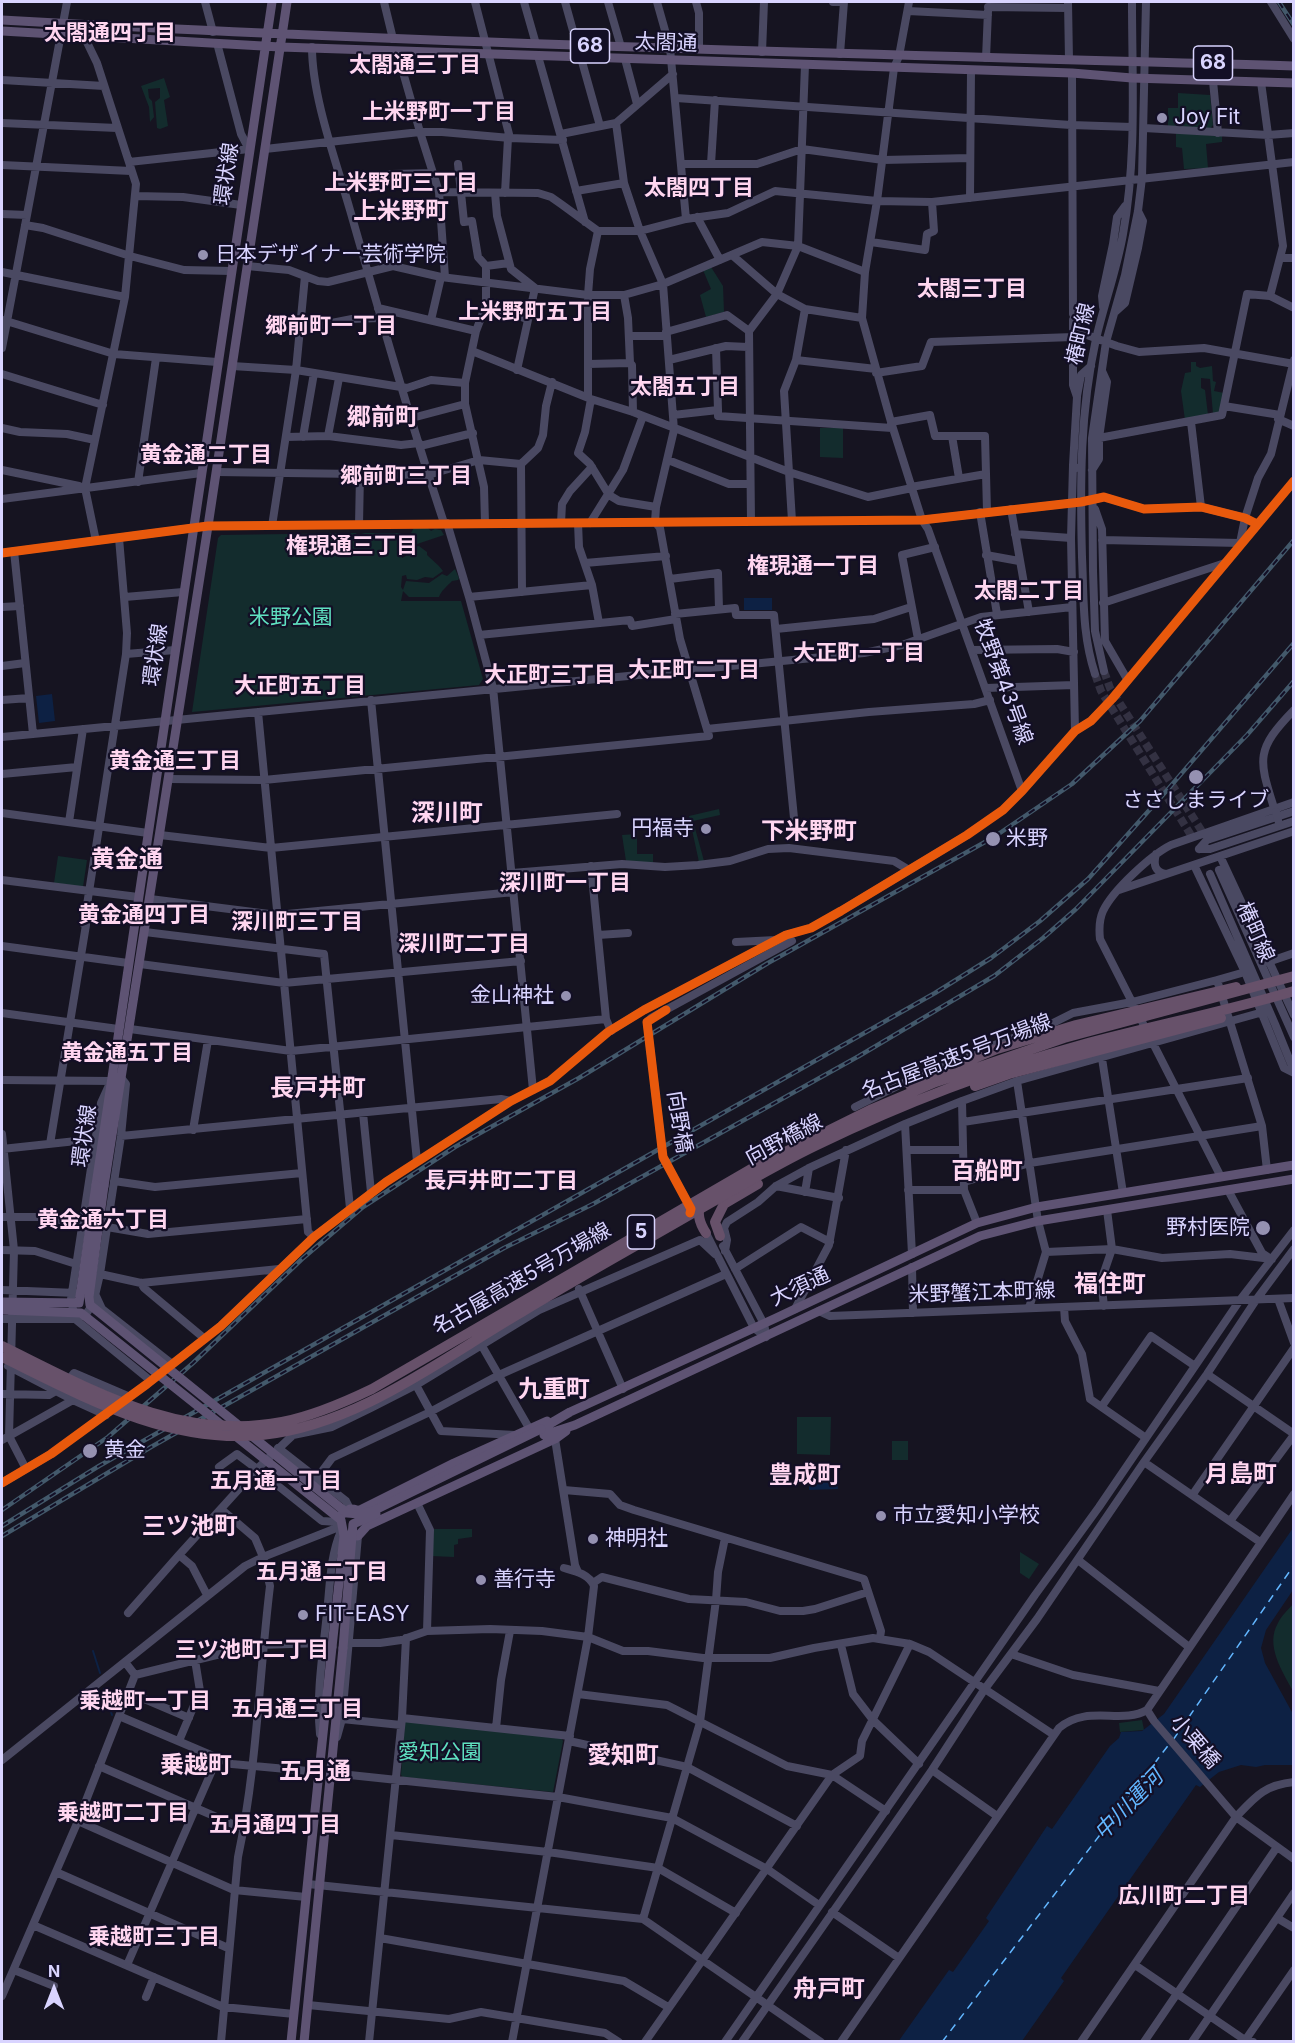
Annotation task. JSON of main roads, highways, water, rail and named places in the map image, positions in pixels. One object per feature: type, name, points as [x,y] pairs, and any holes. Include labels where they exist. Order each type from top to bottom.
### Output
[{"type":"highway","name":"名古屋高速5号万場線","points":[[2,1346],[123,1404],[168,1418],[236,1426],[282,1422],[307,1416],[372,1389],[751,1169],[872,1109],[936,1082],[1064,1038],[1293,976]]},
{"type":"highway","points":[[706,1233],[699,1221],[699,1206],[705,1195],[749,1166],[808,1133],[932,1076],[997,1049],[1076,1025],[1229,987],[1273,982]]},
{"type":"highway","name":"名古屋高速5号万場線","points":[[2,1357],[117,1412],[162,1426],[214,1435],[242,1436],[284,1431],[312,1424],[332,1418],[378,1397],[755,1178],[815,1146],[876,1118],[942,1090],[1017,1064],[1293,990]]},
{"type":"highway","points":[[722,1232],[715,1222],[724,1204],[818,1152],[945,1096],[1009,1074],[1239,1013],[1279,995]]},
{"type":"main road","name":"環状線","points":[[93,1300],[90,1290],[118,1029],[272,2]]},
{"type":"main road","name":"環状線","points":[[78,1316],[130,1029],[287,2]]},
{"type":"main road","name":"太閤通","points":[[2,21],[62,28],[83,34],[280,47],[1072,73],[1145,79],[1293,83]]},
{"type":"main road","name":"太閤通","points":[[2,31],[62,28],[213,32],[762,52],[1293,66]]},
{"type":"main road","name":"大須通","points":[[353,1524],[543,1432],[570,1412],[795,1310],[976,1223],[1037,1207],[1293,1166]]},
{"type":"main road","name":"大須通","points":[[345,1519],[373,1511],[543,1432],[575,1425],[980,1236],[1038,1221],[1293,1179]]},
{"type":"main road","points":[[2,1302],[79,1303],[93,1300],[345,1519],[349,1537],[358,1536],[367,1526],[555,1438],[575,1425]]},
{"type":"main road","points":[[2,1310],[78,1316],[353,1524],[346,1645],[304,2042]]},
{"type":"main road","points":[[345,1519],[530,1428],[570,1412]]},
{"type":"main road","points":[[345,1519],[366,1517],[367,1526]]},
{"type":"main road","points":[[291,2042],[322,1748],[328,1645],[345,1519]]},
{"type":"water","points":[[744,598],[772,598],[772,610],[744,610]]},
{"type":"water","points":[[52,694],[55,721],[39,723],[36,696]]},
{"type":"water","points":[[837,1478],[838,1489],[809,1490],[809,1479]]},
{"type":"water","name":"中川運河","points":[[1293,1528],[1293,1590],[1266,1630],[1261,1648],[1265,1663],[1293,1714],[1293,1765],[1256,1767],[1241,1765],[1219,1772],[1200,1787],[1196,1785],[1061,1978],[1064,1981],[1022,2041],[898,2042],[949,1970],[953,1972],[989,1921],[986,1918],[1047,1826],[1052,1829],[1110,1746],[1119,1738],[1121,1732],[1142,1731],[1164,1714]]},
{"type":"waterway","points":[[93,1651],[100,1673]]},
{"type":"waterway","points":[[104,1689],[112,1715]]},
{"type":"tunnel","points":[[1104,671],[1110,688],[1205,836]]},
{"type":"tunnel","points":[[1095,674],[1101,691],[1194,840]]},
{"type":"railway","points":[[1279,2],[1294,25]]},
{"type":"railway","points":[[2,1510],[108,1437],[193,1363],[302,1259],[363,1207],[455,1147],[579,1078],[768,963],[994,837],[1072,784],[1140,721],[1294,540]]},
{"type":"railway","points":[[2,1526],[99,1466],[935,993],[991,958],[1040,921],[1088,879],[1294,643]]},
{"type":"railway","points":[[2,1536],[151,1447],[504,1248],[593,1204],[859,1056],[994,976],[1076,909],[1247,735],[1294,681]]},
{"type":"place","name":"Joy Fit","points":[[1162,118]]},
{"type":"place","name":"日本デザイナー芸術学院","points":[[203,255]]},
{"type":"place","name":"ささしまライブ","points":[[1196,777]]},
{"type":"place","name":"円福寺","points":[[706,829]]},
{"type":"place","name":"米野","points":[[993,839]]},
{"type":"place","name":"金山神社","points":[[566,996]]},
{"type":"place","name":"野村医院","points":[[1263,1228]]},
{"type":"place","name":"黄金","points":[[90,1451]]},
{"type":"place","name":"市立愛知小学校","points":[[881,1516]]},
{"type":"place","name":"神明社","points":[[593,1539]]},
{"type":"place","name":"善行寺","points":[[481,1580]]},
{"type":"place","name":"FIT-EASY","points":[[303,1615]]},
{"type":"district","name":"太閤通四丁目","points":[[110,33]]},
{"type":"district","name":"太閤通三丁目","points":[[415,65]]},
{"type":"district","name":"上米野町一丁目","points":[[439,112]]},
{"type":"district","name":"上米野町三丁目","points":[[401,183]]},
{"type":"district","name":"太閤四丁目","points":[[699,188]]},
{"type":"district","name":"上米野町","points":[[401,212]]},
{"type":"district","name":"太閤三丁目","points":[[972,289]]},
{"type":"district","name":"上米野町五丁目","points":[[535,312]]},
{"type":"district","name":"郷前町一丁目","points":[[331,326]]},
{"type":"district","name":"太閤五丁目","points":[[685,387]]},
{"type":"district","name":"郷前町","points":[[383,418]]},
{"type":"district","name":"黄金通二丁目","points":[[206,455]]},
{"type":"district","name":"郷前町三丁目","points":[[406,476]]},
{"type":"district","name":"権現通三丁目","points":[[352,546]]},
{"type":"district","name":"権現通一丁目","points":[[813,566]]},
{"type":"district","name":"太閤二丁目","points":[[1029,591]]},
{"type":"district","name":"大正町一丁目","points":[[859,653]]},
{"type":"district","name":"大正町二丁目","points":[[694,670]]},
{"type":"district","name":"大正町三丁目","points":[[550,675]]},
{"type":"district","name":"大正町五丁目","points":[[300,686]]},
{"type":"district","name":"黄金通三丁目","points":[[175,761]]},
{"type":"district","name":"深川町","points":[[447,814]]},
{"type":"district","name":"下米野町","points":[[809,832]]},
{"type":"district","name":"黄金通","points":[[127,860]]},
{"type":"district","name":"深川町一丁目","points":[[565,883]]},
{"type":"district","name":"黄金通四丁目","points":[[144,915]]},
{"type":"district","name":"深川町三丁目","points":[[297,922]]},
{"type":"district","name":"深川町二丁目","points":[[464,944]]},
{"type":"district","name":"黄金通五丁目","points":[[127,1053]]},
{"type":"district","name":"長戸井町","points":[[318,1089]]},
{"type":"district","name":"百船町","points":[[987,1172]]},
{"type":"district","name":"長戸井町二丁目","points":[[501,1181]]},
{"type":"district","name":"黄金通六丁目","points":[[103,1220]]},
{"type":"district","name":"福住町","points":[[1110,1285]]},
{"type":"district","name":"九重町","points":[[554,1390]]},
{"type":"district","name":"月島町","points":[[1241,1475]]},
{"type":"district","name":"豊成町","points":[[805,1476]]},
{"type":"district","name":"五月通一丁目","points":[[276,1481]]},
{"type":"district","name":"三ツ池町","points":[[190,1527]]},
{"type":"district","name":"五月通二丁目","points":[[322,1572]]},
{"type":"district","name":"三ツ池町二丁目","points":[[252,1650]]},
{"type":"district","name":"乗越町一丁目","points":[[145,1701]]},
{"type":"district","name":"五月通三丁目","points":[[297,1709]]},
{"type":"district","name":"愛知町","points":[[623,1756]]},
{"type":"district","name":"乗越町","points":[[196,1766]]},
{"type":"district","name":"五月通","points":[[315,1772]]},
{"type":"district","name":"乗越町二丁目","points":[[123,1813]]},
{"type":"district","name":"五月通四丁目","points":[[275,1825]]},
{"type":"district","name":"広川町二丁目","points":[[1184,1896]]},
{"type":"district","name":"乗越町三丁目","points":[[154,1937]]},
{"type":"district","name":"舟戸町","points":[[829,1990]]},
{"type":"park label","name":"米野公園","points":[[291,618]]},
{"type":"park label","name":"愛知公園","points":[[440,1753]]}]
